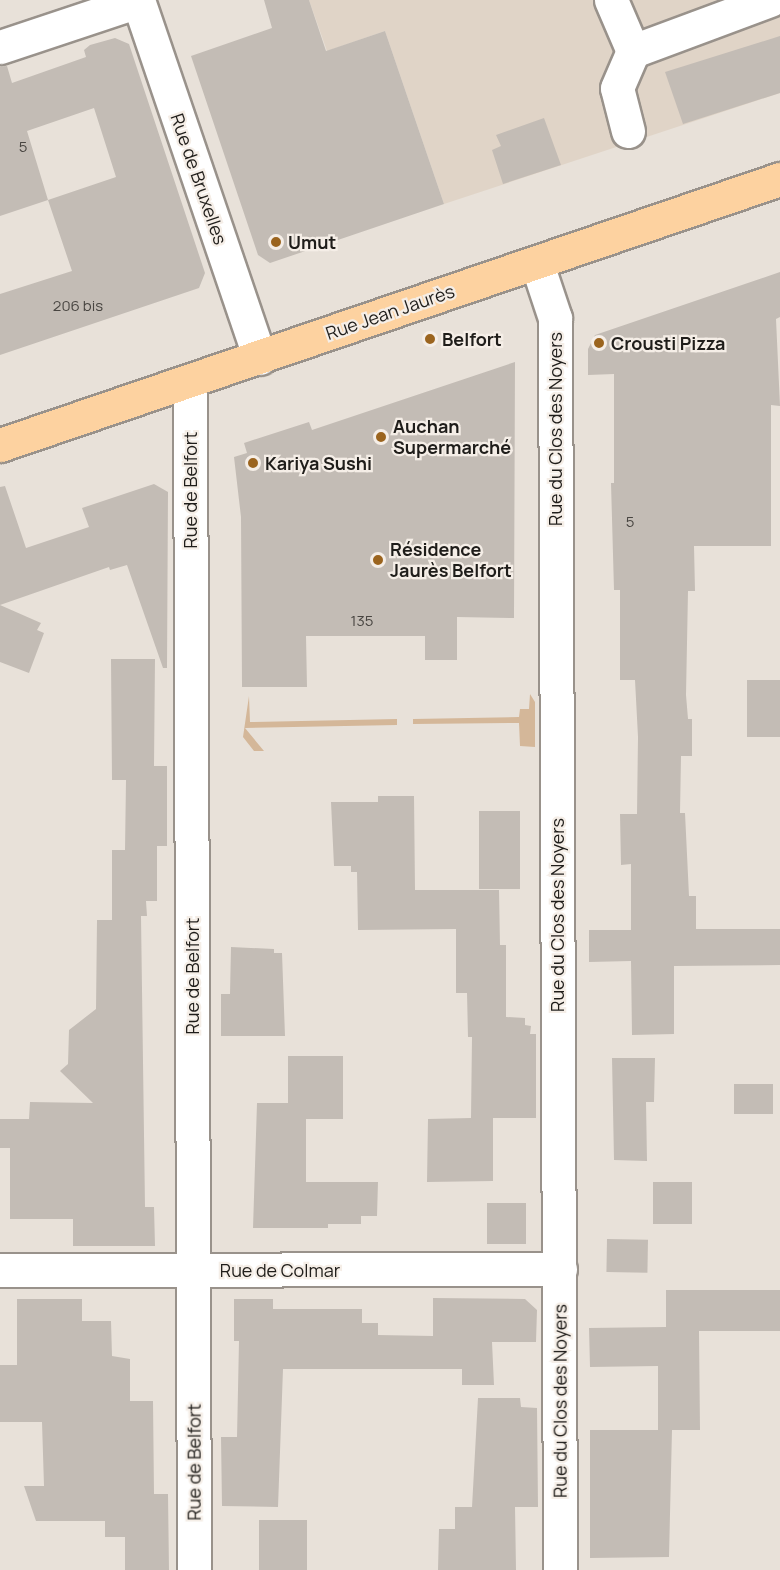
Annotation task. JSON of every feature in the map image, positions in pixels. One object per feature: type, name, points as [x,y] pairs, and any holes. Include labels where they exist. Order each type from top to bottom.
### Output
[{"type":"main road","name":"Rue Jean Jaurès","points":[[0,445],[537,264],[780,179]]},
{"type":"street","points":[[611,0],[633,51]]},
{"type":"street","points":[[628,131],[617,88],[633,51],[770,0]]},
{"type":"street","points":[[0,47],[138,1]]},
{"type":"street","name":"Rue de Bruxelles","points":[[138,1],[260,358]]},
{"type":"street","name":"Rue du Clos des Noyers","points":[[537,264],[555,318],[560,1570]]},
{"type":"street","name":"Rue de Belfort","points":[[190,382],[194,1570]]},
{"type":"street","name":"Rue de Colmar","points":[[0,1270],[560,1269]]},
{"type":"shaded area","points":[[309,0],[780,0],[780,93],[444,204],[385,31],[327,51]]},
{"type":"shaded area","points":[[530,694],[535,702],[535,747],[520,746],[519,723],[413,724],[413,719],[519,717],[520,709],[529,709]]},
{"type":"shaded area","points":[[249,696],[250,722],[397,719],[397,725],[245,728],[264,751],[254,751],[243,737]]},
{"type":"building","points":[[264,0],[309,0],[326,51],[385,31],[444,204],[270,263],[258,255],[191,56],[272,28]]},
{"type":"building","points":[[780,36],[780,93],[683,124],[665,72]]},
{"type":"building","points":[[115,38],[129,44],[205,273],[199,288],[0,355],[0,294],[72,271],[48,200],[0,216],[0,67],[7,66],[12,83],[86,57],[84,50],[90,45]],"holes":[[[94,108],[116,177],[48,200],[27,131]]]},
{"type":"building","points":[[544,118],[561,165],[503,184],[492,150],[501,146],[496,135]]},
{"type":"building","points":[[780,272],[780,317],[776,319],[780,406],[771,405],[771,546],[694,546],[695,591],[688,591],[686,695],[688,719],[692,719],[692,756],[681,756],[680,813],[685,813],[689,896],[696,896],[696,929],[780,929],[780,965],[674,966],[674,1034],[632,1035],[631,961],[589,962],[589,930],[631,930],[631,864],[621,865],[620,814],[637,814],[638,737],[635,680],[620,680],[620,590],[614,590],[611,483],[614,483],[614,374],[588,375],[588,349],[595,335]]},
{"type":"building","name":"Résidence Jaurès Belfort","points":[[515,362],[514,618],[457,617],[457,660],[425,660],[425,636],[306,636],[307,687],[242,687],[241,517],[234,457],[247,453],[244,443],[309,422],[312,430]]},
{"type":"building","points":[[154,484],[168,492],[167,668],[163,668],[127,565],[110,570],[109,567],[0,605],[0,487],[5,486],[26,548],[89,527],[82,508]]},
{"type":"building","points":[[0,605],[41,623],[37,630],[44,633],[29,673],[0,662]]},
{"type":"building","points":[[111,659],[155,659],[154,766],[167,766],[167,846],[157,846],[157,901],[146,901],[147,916],[141,916],[145,1207],[154,1207],[155,1246],[73,1246],[73,1219],[10,1219],[10,1148],[0,1148],[0,1119],[29,1119],[30,1102],[93,1103],[60,1071],[68,1064],[69,1030],[96,1009],[97,920],[112,920],[112,850],[125,850],[126,780],[112,780]]},
{"type":"building","points":[[747,680],[780,680],[780,737],[747,737]]},
{"type":"building","points":[[378,796],[414,796],[415,890],[499,890],[500,945],[506,945],[506,1017],[525,1018],[525,1025],[531,1026],[530,1034],[536,1034],[536,1118],[493,1118],[493,1181],[427,1182],[428,1119],[471,1118],[472,1037],[468,1037],[467,993],[456,993],[456,929],[358,930],[357,872],[351,872],[351,866],[334,866],[331,802],[378,802]]},
{"type":"building","points":[[479,811],[520,811],[520,889],[479,889]]},
{"type":"building","points":[[231,947],[274,949],[274,953],[282,953],[285,1036],[221,1036],[221,994],[230,994]]},
{"type":"building","points":[[288,1056],[343,1056],[343,1119],[306,1119],[306,1182],[378,1182],[377,1216],[361,1216],[361,1224],[328,1224],[328,1228],[253,1228],[257,1103],[288,1103]]},
{"type":"building","points":[[612,1058],[655,1058],[654,1102],[646,1102],[647,1161],[614,1160]]},
{"type":"building","points":[[734,1084],[773,1084],[773,1114],[734,1114]]},
{"type":"building","points":[[653,1182],[692,1182],[692,1224],[653,1224]]},
{"type":"building","points":[[487,1203],[526,1203],[526,1244],[487,1244]]},
{"type":"building","points":[[607,1239],[648,1240],[647,1273],[606,1272]]},
{"type":"building","points":[[666,1290],[780,1290],[780,1331],[699,1331],[700,1430],[672,1430],[669,1557],[590,1558],[590,1430],[658,1430],[658,1366],[590,1367],[589,1328],[666,1327]]},
{"type":"building","points":[[433,1298],[525,1299],[537,1310],[536,1342],[492,1342],[494,1385],[462,1385],[462,1369],[283,1369],[278,1507],[222,1506],[221,1437],[237,1437],[239,1341],[234,1341],[234,1299],[273,1299],[273,1309],[362,1309],[362,1323],[378,1323],[378,1335],[433,1336]]},
{"type":"building","points":[[17,1299],[82,1299],[82,1321],[111,1321],[112,1356],[130,1359],[130,1401],[153,1401],[154,1494],[168,1494],[169,1570],[125,1570],[125,1537],[105,1537],[105,1521],[36,1521],[24,1486],[44,1486],[42,1422],[0,1422],[0,1365],[17,1365]]},
{"type":"building","points":[[478,1398],[520,1398],[521,1407],[537,1408],[538,1507],[515,1507],[516,1570],[438,1570],[439,1529],[455,1529],[455,1507],[472,1507]]},
{"type":"building","points":[[259,1520],[307,1520],[307,1570],[259,1570]]},
{"type":"place","name":"Umut","points":[[276,242]]},
{"type":"place","name":"Belfort","points":[[430,339]]},
{"type":"place","name":"Crousti Pizza","points":[[599,343]]},
{"type":"place","name":"Auchan Supermarché","points":[[381,437]]},
{"type":"place","name":"Kariya Sushi","points":[[253,463]]},
{"type":"place","name":"Résidence Jaurès Belfort","points":[[378,560]]}]
